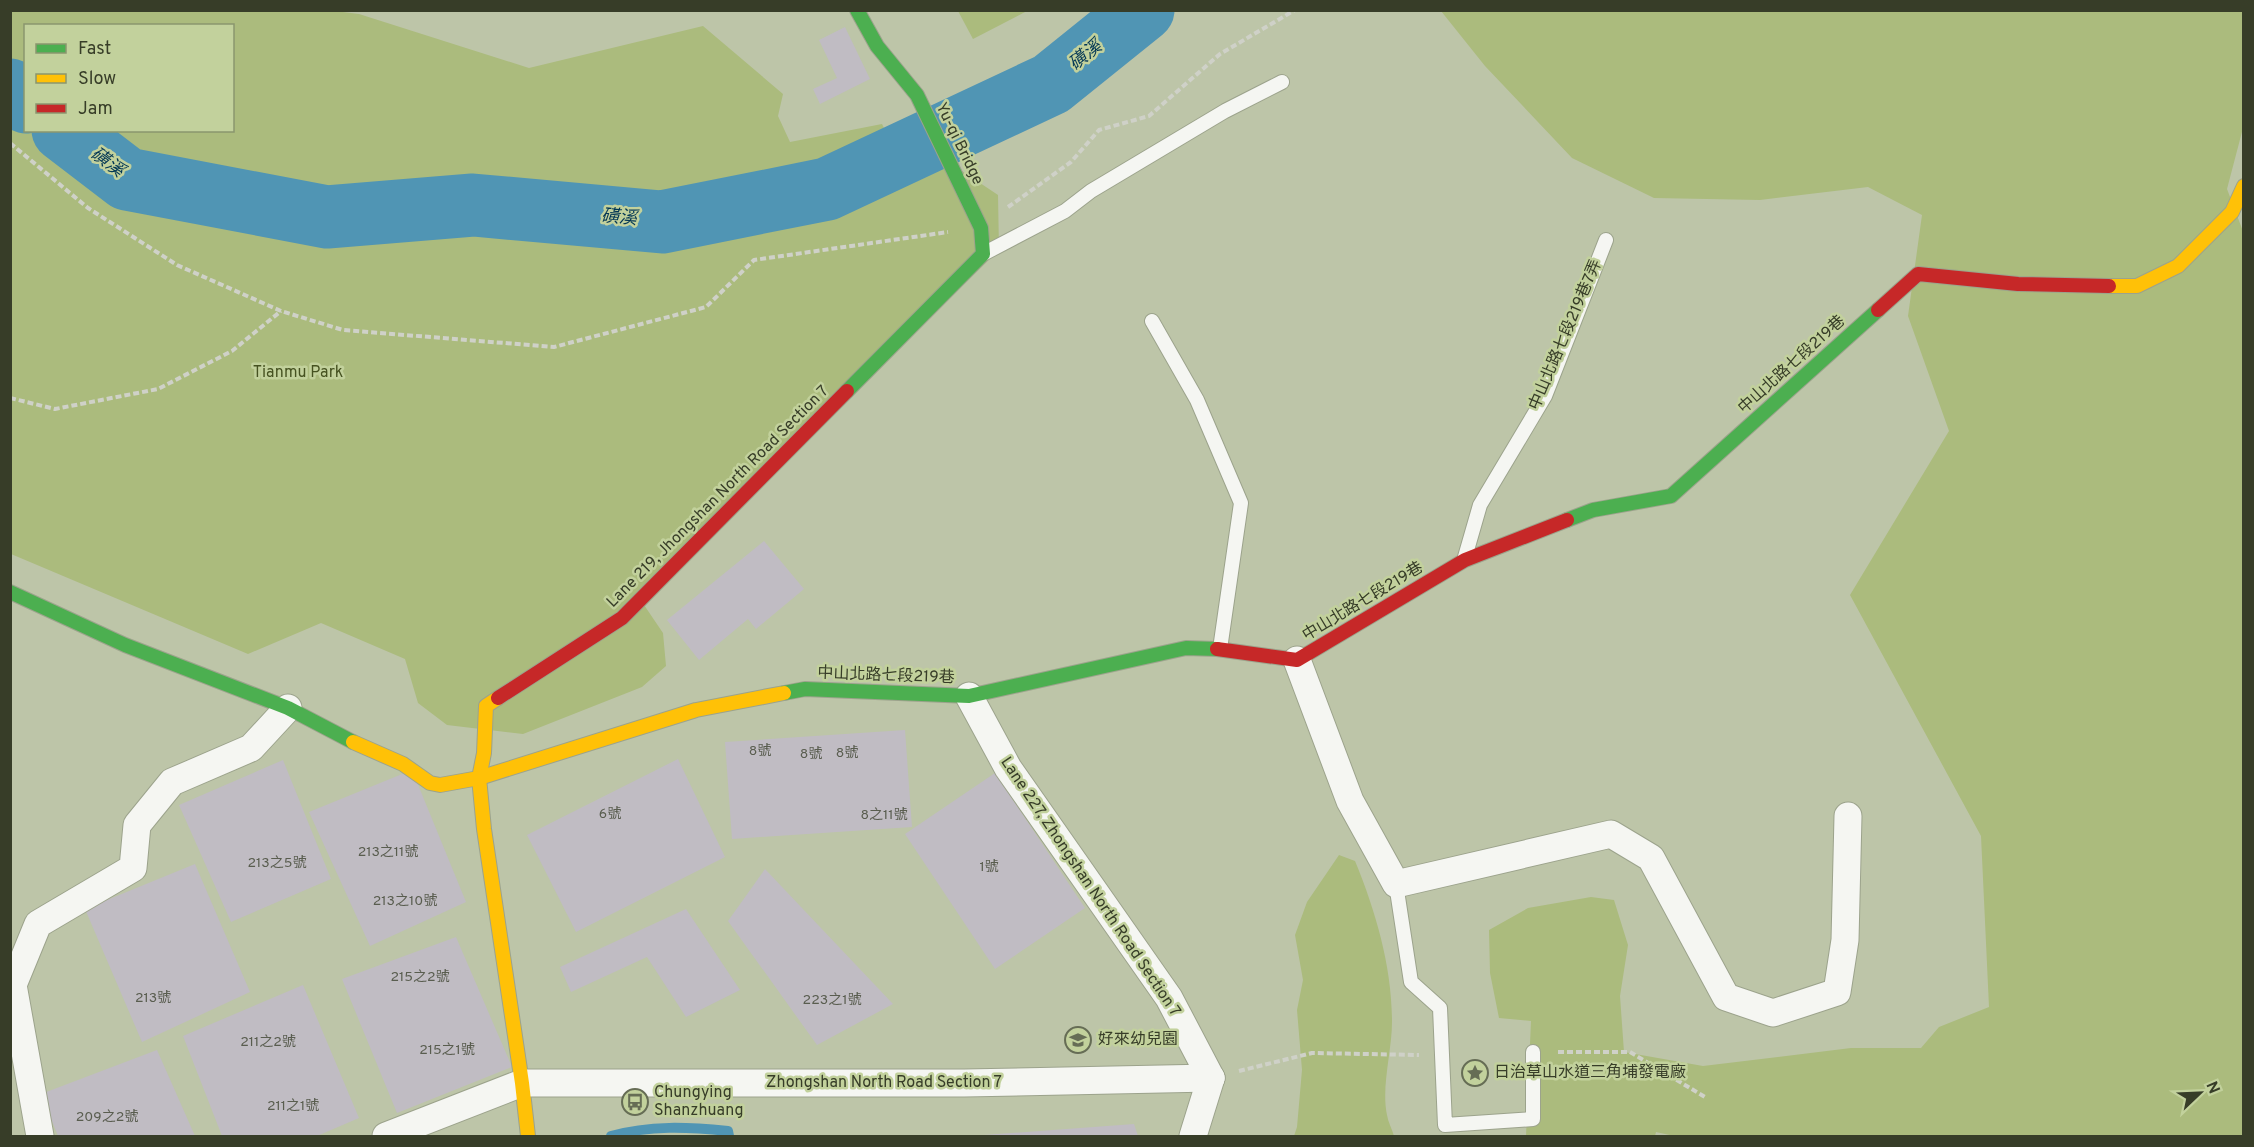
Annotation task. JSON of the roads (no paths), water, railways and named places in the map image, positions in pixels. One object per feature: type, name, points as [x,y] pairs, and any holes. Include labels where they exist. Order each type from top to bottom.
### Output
[{"type":"street","name":"Yu-qi Bridge","points":[[857,10],[877,46],[917,95],[981,228],[983,254]]},
{"type":"street","name":"中山北路七段219巷","points":[[10,592],[125,645],[288,708],[357,744],[403,764],[430,783],[440,785],[479,778],[696,710],[805,689],[969,696],[1186,648],[1220,649],[1297,660],[1465,560],[1593,510],[1671,496],[1918,274],[2018,284],[2137,286],[2178,266],[2232,212],[2244,186]]},
{"type":"street","name":"Lane 219, Jhongshan North Road Section 7","points":[[528,1137],[484,829],[479,778],[484,753],[486,706],[622,618],[983,254]]},
{"type":"street","points":[[1297,660],[1350,801],[1396,884],[1611,834],[1651,858],[1726,997],[1773,1013],[1837,992],[1845,940],[1848,816]]},
{"type":"street","name":"Lane 227, Zhongshan North Road Section 7","points":[[969,696],[1008,768],[1169,998],[1211,1078]]},
{"type":"street","points":[[40,1137],[13,985],[38,924],[133,868],[137,825],[172,782],[251,748],[288,708]]},
{"type":"street","points":[[1193,1137],[1211,1078]]},
{"type":"street","name":"Zhongshan North Road Section 7","points":[[386,1137],[522,1083],[964,1083],[1211,1078]]},
{"type":"lane","points":[[983,254],[1065,211],[1091,191],[1215,116],[1282,82]]},
{"type":"lane","name":"中山北路七段219巷7弄","points":[[1465,560],[1480,506],[1545,396],[1606,240]]},
{"type":"lane","points":[[1152,321],[1197,400],[1241,503],[1220,649]]},
{"type":"lane","points":[[1396,884],[1411,982],[1440,1008],[1445,1125],[1533,1119],[1533,1052]]},
{"type":"waterway","name":"磺溪","points":[[66,132],[127,179],[327,217],[473,205],[662,222],[827,189],[1051,84],[1143,10]]},
{"type":"waterway","name":"磺溪","points":[[10,90],[24,100]]},
{"type":"waterway","points":[[611,1136],[640,1130],[669,1128],[728,1131],[729,1136]]},
{"type":"place","name":"好來幼兒園","points":[[1078,1040]]},
{"type":"place","name":"日治草山水道三角埔發電廠","points":[[1475,1073]]},
{"type":"place","name":"Chungying Shanzhuang","points":[[635,1102]]},
{"type":"park label","name":"Tianmu Park","points":[[298,373]]}]
